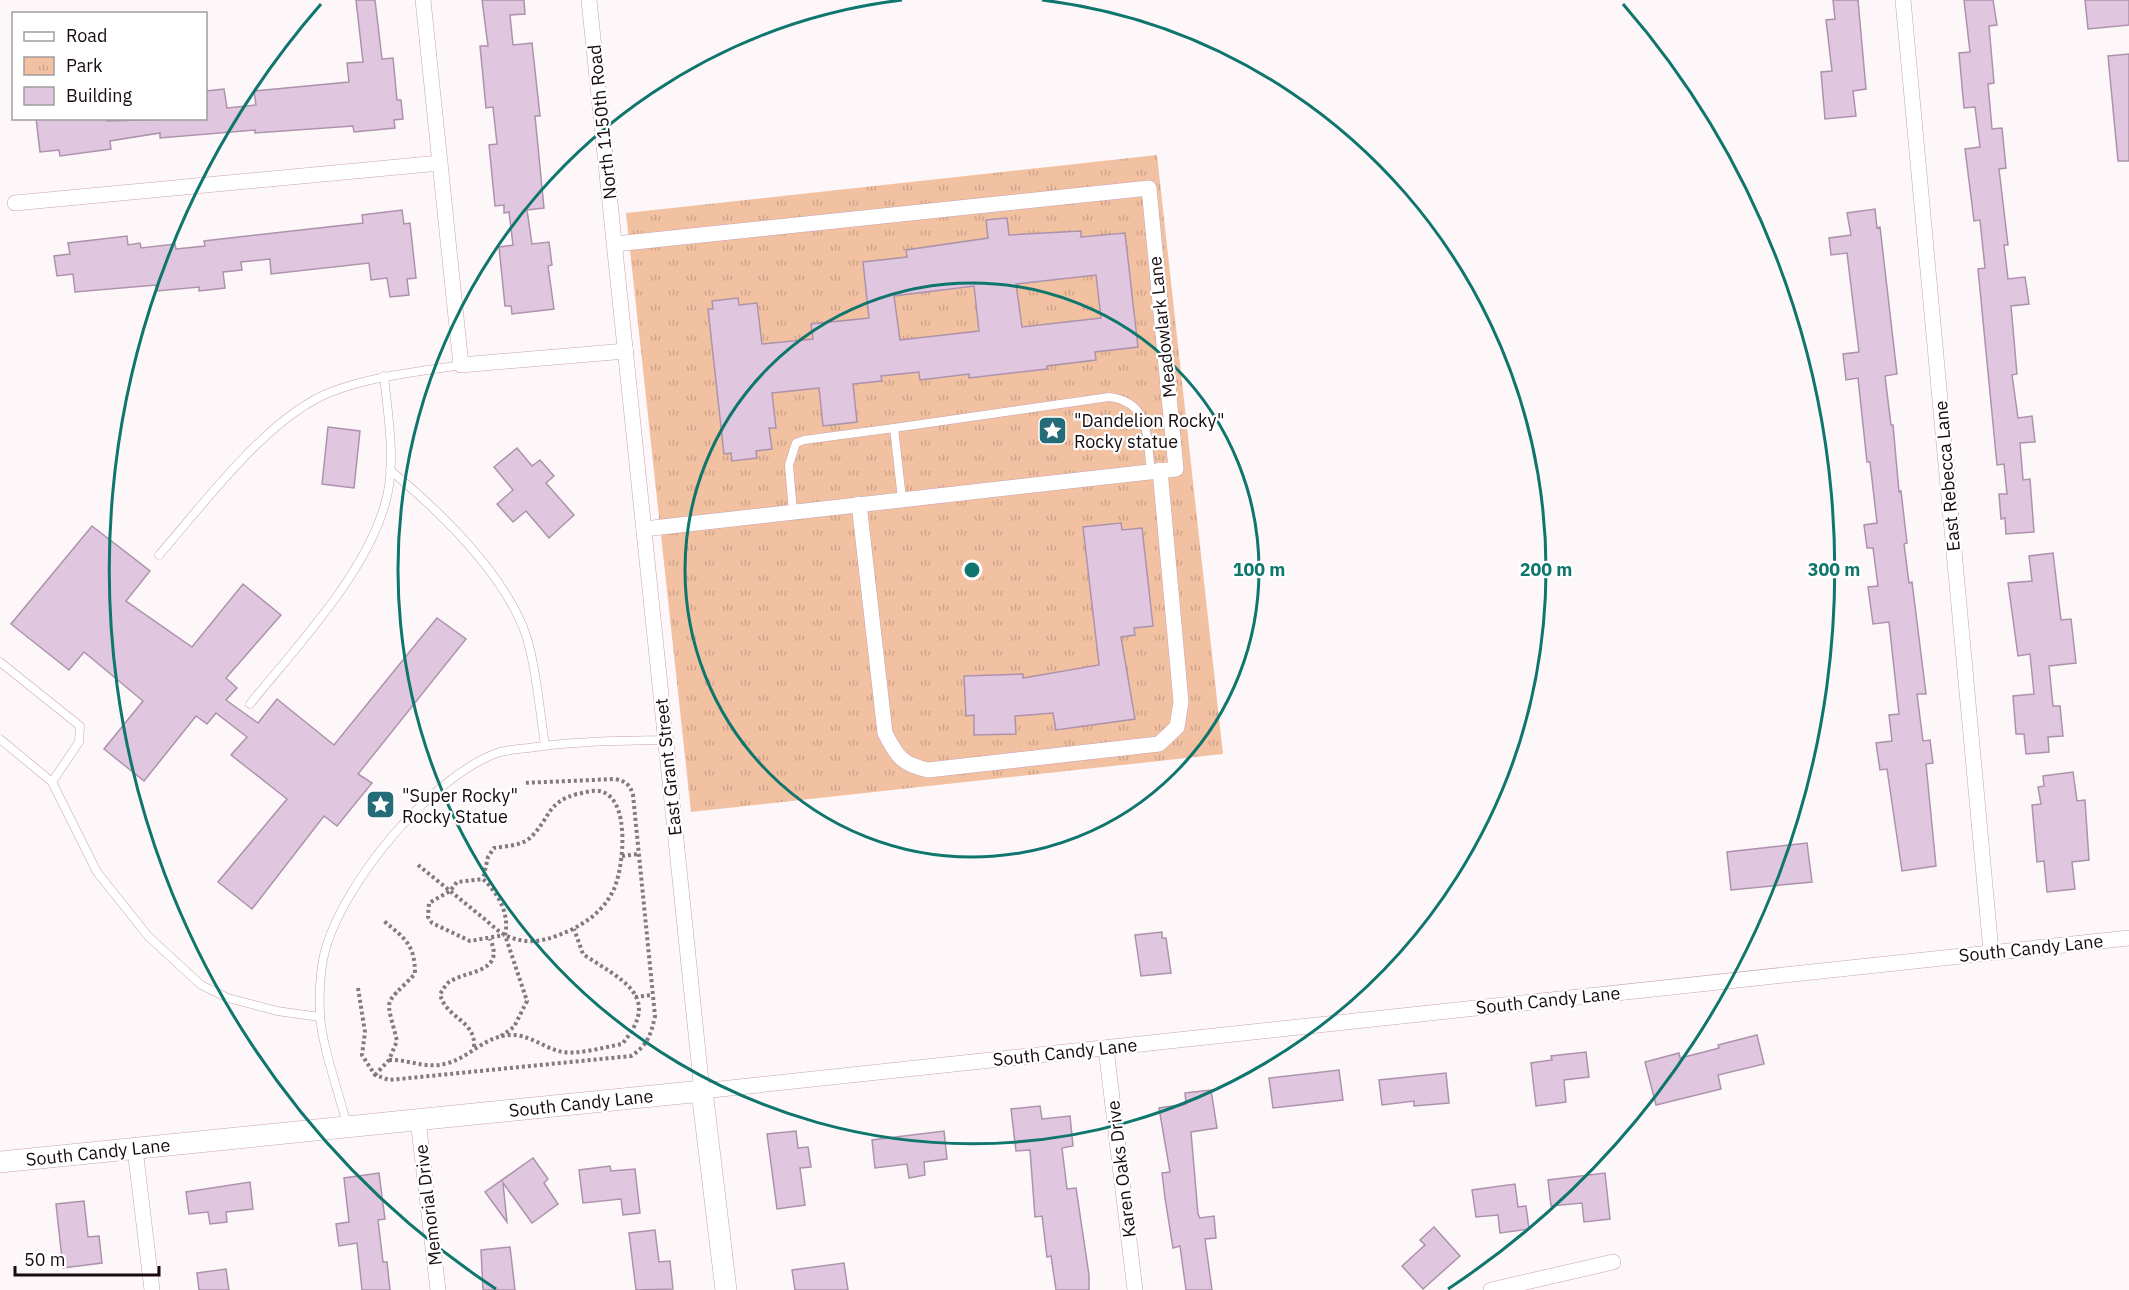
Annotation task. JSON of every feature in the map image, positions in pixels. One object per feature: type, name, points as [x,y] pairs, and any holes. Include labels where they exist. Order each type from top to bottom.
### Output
[{"type":"main road","name":"South Candy Lane","points":[[0,1162],[702,1090]]},
{"type":"main road","name":"East Grant Street","points":[[702,1090],[726,1290]]},
{"type":"street","points":[[423,0],[461,365],[626,351]]},
{"type":"street","name":"North 1150th Road","points":[[590,0],[615,244]]},
{"type":"street","name":"East Rebecca Lane","points":[[1903,0],[1991,951]]},
{"type":"street","points":[[15,203],[440,163]]},
{"type":"street","name":"Meadowlark Lane","points":[[615,244],[1149,188],[1176,469],[1155,471]]},
{"type":"street","name":"East Grant Street","points":[[615,244],[702,1090]]},
{"type":"street","points":[[644,529],[793,512],[859,504],[902,499],[1155,471],[1181,702],[1177,726],[1159,744],[928,770],[907,765],[893,748],[885,733],[859,504]]},
{"type":"street","name":"South Candy Lane","points":[[702,1090],[2129,938]]},
{"type":"street","name":"Karen Oaks Drive","points":[[1106,1048],[1135,1290]]},
{"type":"street","name":"Memorial Drive","points":[[418,1120],[438,1290]]},
{"type":"street","points":[[135,1149],[152,1290]]},
{"type":"street","points":[[1491,1290],[1613,1262]]},
{"type":"lane","points":[[159,555],[244,458],[289,417],[329,392],[384,376],[461,365]]},
{"type":"lane","points":[[250,704],[343,588],[367,546],[385,504],[390,470],[384,376]]},
{"type":"lane","points":[[793,512],[789,465],[796,443],[804,440],[1108,397],[1119,399],[1139,410],[1155,471]]},
{"type":"lane","points":[[894,428],[902,499]]},
{"type":"lane","points":[[390,470],[419,494],[466,542],[506,596],[524,628],[545,746]]},
{"type":"lane","points":[[0,662],[80,726],[79,742],[52,782]]},
{"type":"lane","points":[[0,739],[52,782],[97,872],[148,936],[201,985],[228,998],[277,1011],[320,1017]]},
{"type":"lane","points":[[347,1127],[320,1017],[320,983],[326,949],[333,930],[375,858],[403,824],[442,785],[498,752],[545,746],[665,740]]},
{"type":"path","points":[[358,988],[365,1032],[362,1055],[375,1075],[388,1080],[631,1056],[643,1048],[652,1033],[655,1016],[633,795],[624,780],[523,783]]},
{"type":"path","points":[[418,865],[505,935],[534,943],[574,929],[597,914],[612,893],[619,875],[623,832],[620,815],[612,798],[600,791],[587,792],[558,801],[532,836],[523,843],[494,848],[488,857],[483,879]]},
{"type":"path","points":[[622,856],[639,854]]},
{"type":"path","points":[[483,879],[457,882],[450,891],[429,903],[428,917],[432,923],[470,941],[505,935]]},
{"type":"path","points":[[389,1060],[400,1059],[415,1065],[430,1066],[448,1063],[514,1027],[527,1001],[505,935],[507,927],[495,891],[483,879]]},
{"type":"path","points":[[375,1075],[389,1060],[397,1041],[387,1011],[390,997],[415,974],[415,957],[409,943],[384,921]]},
{"type":"path","points":[[501,1036],[514,1035],[561,1052],[579,1051],[622,1044],[638,1024],[640,1011],[628,984],[613,971],[583,954],[574,929]]},
{"type":"path","points":[[474,1047],[475,1037],[470,1028],[443,1006],[440,994],[447,983],[482,970],[493,961],[495,948],[490,939]]},
{"type":"path","points":[[635,997],[652,995]]},
{"type":"path","points":[[579,1051],[580,1061]]},
{"type":"path","points":[[430,1066],[431,1077]]},
{"type":"green space","points":[[1157,155],[1223,754],[691,812],[626,213]]},
{"type":"building","points":[[356,0],[375,0],[382,59],[393,58],[397,100],[401,100],[403,119],[394,120],[395,128],[354,132],[353,126],[255,133],[255,130],[160,138],[160,133],[110,141],[111,149],[60,156],[59,150],[40,152],[36,120],[207,120],[207,91],[224,89],[227,108],[256,105],[254,91],[349,82],[347,63],[363,62]]},
{"type":"building","points":[[482,0],[524,0],[525,14],[510,15],[513,45],[532,43],[540,116],[535,116],[544,208],[527,210],[532,244],[549,242],[552,265],[548,266],[554,309],[512,314],[511,306],[505,306],[499,247],[513,245],[509,212],[504,213],[504,205],[495,206],[489,145],[497,144],[493,107],[486,108],[480,46],[488,46]]},
{"type":"building","points":[[1833,0],[1858,0],[1866,89],[1853,91],[1856,116],[1825,119],[1821,72],[1832,71],[1826,20],[1835,19]]},
{"type":"building","points":[[1964,0],[1993,0],[1997,25],[1989,26],[1994,83],[1988,84],[1992,129],[2002,128],[2006,168],[1999,169],[2008,245],[2004,245],[2008,279],[2025,277],[2029,304],[2011,306],[2017,374],[2012,375],[2018,418],[2032,416],[2035,442],[2020,443],[2023,480],[2030,479],[2034,532],[2006,534],[2005,518],[2001,519],[1999,494],[2007,494],[2004,464],[1997,465],[1978,269],[1985,268],[1980,220],[1974,221],[1965,149],[1980,147],[1975,107],[1964,108],[1959,53],[1970,52]]},
{"type":"building","points":[[2085,0],[2129,0],[2129,25],[2088,29]]},
{"type":"building","points":[[2129,54],[2129,161],[2118,161],[2108,56]]},
{"type":"building","points":[[1875,209],[1877,228],[1880,227],[1897,374],[1885,376],[1891,425],[1893,425],[1899,492],[1901,491],[1909,583],[1912,582],[1926,694],[1917,694],[1923,741],[1930,740],[1933,763],[1926,764],[1936,866],[1902,871],[1887,769],[1880,770],[1876,743],[1892,741],[1889,715],[1899,714],[1889,622],[1873,624],[1868,587],[1878,586],[1873,548],[1867,548],[1864,525],[1877,523],[1870,462],[1867,462],[1858,378],[1846,380],[1843,354],[1859,352],[1847,253],[1831,255],[1829,238],[1851,235],[1847,213]]},
{"type":"building","points":[[402,210],[404,224],[410,223],[416,278],[407,279],[409,295],[390,297],[387,278],[371,280],[369,263],[271,274],[270,259],[241,262],[242,270],[223,272],[225,288],[199,291],[199,287],[157,291],[156,285],[75,292],[73,274],[57,276],[54,256],[70,254],[68,243],[127,236],[128,245],[140,243],[141,248],[175,244],[176,249],[205,246],[204,241],[363,223],[362,215]]},
{"type":"building","points":[[1007,218],[1009,235],[1081,231],[1081,237],[1125,233],[1138,347],[1095,352],[1096,360],[1047,366],[1047,369],[969,378],[969,374],[920,380],[919,372],[881,376],[882,381],[853,384],[857,422],[823,426],[819,388],[772,393],[776,428],[769,428],[772,449],[756,451],[757,458],[732,461],[731,453],[724,454],[708,309],[713,309],[712,301],[738,298],[739,305],[757,303],[762,344],[813,339],[811,324],[869,318],[863,262],[907,257],[906,250],[988,238],[986,220]],"holes":[[[1096,275],[1101,318],[1022,327],[1016,284]],[[974,286],[979,331],[900,340],[894,296]]]},
{"type":"building","points":[[328,427],[360,431],[354,488],[322,484]]},
{"type":"building","points":[[517,448],[532,466],[540,460],[554,476],[546,483],[574,515],[549,538],[526,511],[513,522],[497,504],[513,490],[494,467]]},
{"type":"building","points":[[1121,523],[1122,530],[1142,528],[1153,626],[1134,628],[1135,635],[1121,637],[1135,719],[1056,730],[1053,713],[1015,716],[1016,734],[974,735],[974,715],[966,716],[964,676],[1023,674],[1023,678],[1099,665],[1083,527]]},
{"type":"building","points":[[92,526],[150,571],[126,601],[192,647],[243,584],[281,615],[226,678],[237,688],[226,700],[258,723],[277,699],[334,745],[437,618],[466,639],[358,774],[372,783],[337,826],[324,816],[252,909],[218,882],[287,799],[231,755],[247,737],[216,713],[207,724],[196,716],[144,781],[104,749],[143,701],[84,652],[69,670],[11,624]]},
{"type":"building","points":[[2053,553],[2061,620],[2071,619],[2076,663],[2049,666],[2053,706],[2060,706],[2063,736],[2048,737],[2049,752],[2026,754],[2024,734],[2016,734],[2013,696],[2034,694],[2030,654],[2018,656],[2008,583],[2032,581],[2029,556]]},
{"type":"building","points":[[2073,772],[2077,801],[2085,800],[2089,860],[2072,862],[2075,889],[2047,892],[2044,861],[2037,862],[2032,805],[2041,804],[2038,787],[2044,786],[2043,776]]},
{"type":"building","points":[[1807,843],[1812,882],[1731,890],[1727,852]]},
{"type":"building","points":[[1162,932],[1162,938],[1166,938],[1171,973],[1141,976],[1135,935]]},
{"type":"building","points":[[1757,1035],[1764,1064],[1718,1075],[1721,1089],[1656,1105],[1645,1062],[1679,1053],[1680,1058]]},
{"type":"building","points":[[1586,1052],[1589,1077],[1564,1080],[1566,1102],[1536,1106],[1531,1063],[1552,1060],[1551,1056]]},
{"type":"building","points":[[1339,1070],[1343,1100],[1273,1108],[1269,1078]]},
{"type":"building","points":[[1446,1073],[1449,1103],[1414,1106],[1414,1101],[1382,1105],[1379,1080]]},
{"type":"building","points":[[1211,1090],[1217,1128],[1191,1132],[1198,1214],[1200,1218],[1214,1216],[1216,1238],[1205,1239],[1212,1290],[1186,1290],[1180,1246],[1173,1248],[1165,1198],[1162,1173],[1170,1172],[1159,1108],[1186,1104],[1185,1093]]},
{"type":"building","points":[[1040,1106],[1042,1119],[1070,1116],[1073,1146],[1062,1148],[1067,1189],[1076,1188],[1089,1275],[1089,1290],[1056,1290],[1051,1256],[1047,1257],[1042,1216],[1035,1217],[1030,1150],[1016,1151],[1011,1109]]},
{"type":"building","points":[[796,1131],[798,1148],[808,1147],[811,1167],[800,1168],[805,1205],[777,1209],[767,1134]]},
{"type":"building","points":[[944,1131],[947,1159],[924,1162],[925,1175],[909,1178],[907,1164],[875,1168],[872,1140]]},
{"type":"building","points":[[533,1158],[548,1179],[544,1183],[558,1204],[532,1223],[503,1183],[507,1222],[485,1192]]},
{"type":"building","points":[[610,1166],[611,1171],[635,1169],[640,1213],[623,1215],[621,1199],[583,1203],[579,1170]]},
{"type":"building","points":[[379,1173],[385,1219],[378,1220],[383,1262],[387,1262],[390,1290],[362,1290],[357,1243],[339,1246],[336,1224],[349,1222],[344,1178]]},
{"type":"building","points":[[1605,1173],[1610,1219],[1584,1222],[1582,1203],[1551,1206],[1548,1180]]},
{"type":"building","points":[[250,1182],[253,1209],[226,1212],[227,1222],[210,1224],[208,1212],[189,1214],[186,1192]]},
{"type":"building","points":[[1515,1184],[1518,1207],[1526,1206],[1529,1229],[1500,1233],[1498,1215],[1476,1217],[1472,1190]]},
{"type":"building","points":[[84,1201],[88,1237],[99,1236],[102,1263],[63,1268],[56,1204]]},
{"type":"building","points":[[1434,1227],[1460,1256],[1423,1289],[1402,1266],[1425,1245],[1420,1240]]},
{"type":"building","points":[[655,1230],[659,1262],[670,1261],[673,1289],[636,1290],[629,1233]]},
{"type":"building","points":[[510,1247],[515,1290],[483,1290],[481,1250]]},
{"type":"building","points":[[844,1263],[848,1290],[795,1290],[792,1270]]},
{"type":"building","points":[[226,1269],[229,1290],[199,1290],[197,1273]]},
{"type":"place","name":"\"Dandelion Rocky\" Rocky statue","points":[[1053,430]]},
{"type":"place","name":"\"Super Rocky\" Rocky Statue","points":[[381,805]]}]
